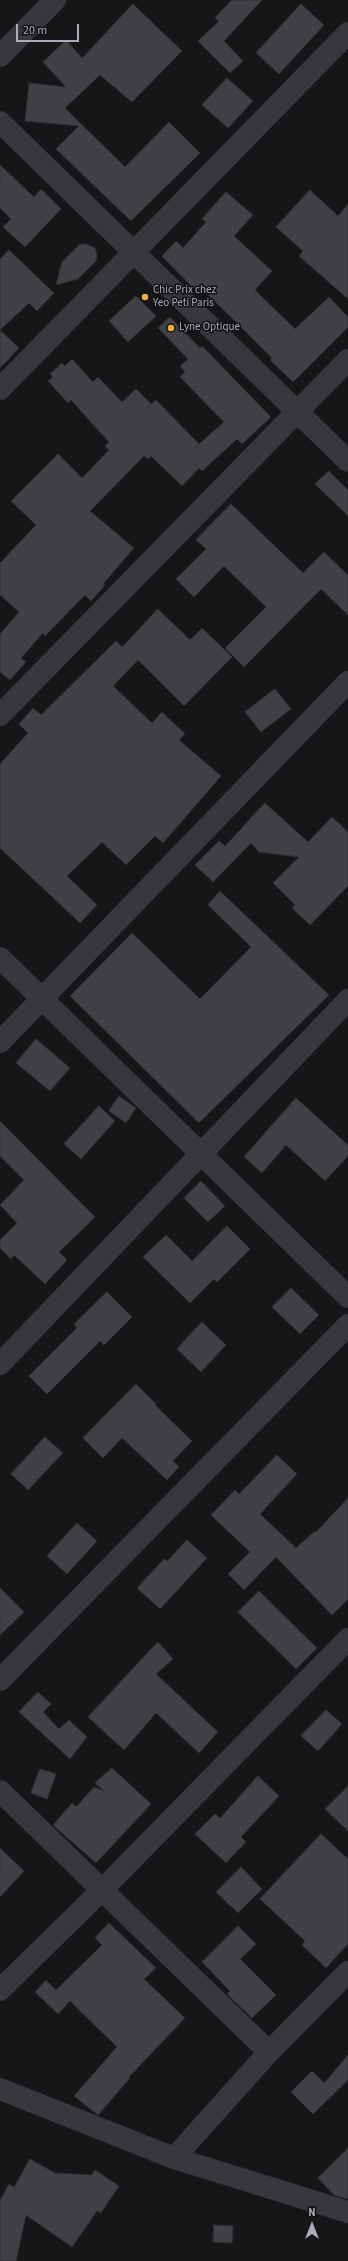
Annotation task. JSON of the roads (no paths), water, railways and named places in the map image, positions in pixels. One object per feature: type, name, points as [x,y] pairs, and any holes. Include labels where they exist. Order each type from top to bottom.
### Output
[{"type":"street","points":[[0,56],[55,0]]},
{"type":"street","points":[[0,389],[348,33]]},
{"type":"street","points":[[0,122],[348,461]]},
{"type":"street","points":[[0,715],[348,360]]},
{"type":"street","points":[[0,1042],[348,682]]},
{"type":"street","points":[[0,958],[348,1297]]},
{"type":"street","points":[[0,1364],[348,1000]]},
{"type":"street","points":[[0,1680],[348,1325]]},
{"type":"street","points":[[0,1990],[102,1890],[348,1640]]},
{"type":"street","points":[[0,1791],[269,2052]]},
{"type":"street","points":[[174,2158],[269,2052],[348,1972]]},
{"type":"street","points":[[0,2089],[174,2158],[348,2212]]},
{"type":"place","name":"Chic Prix chez Yeo Peti Paris","points":[[145,297]]},
{"type":"place","name":"Lyne Optique","points":[[171,328]]}]
